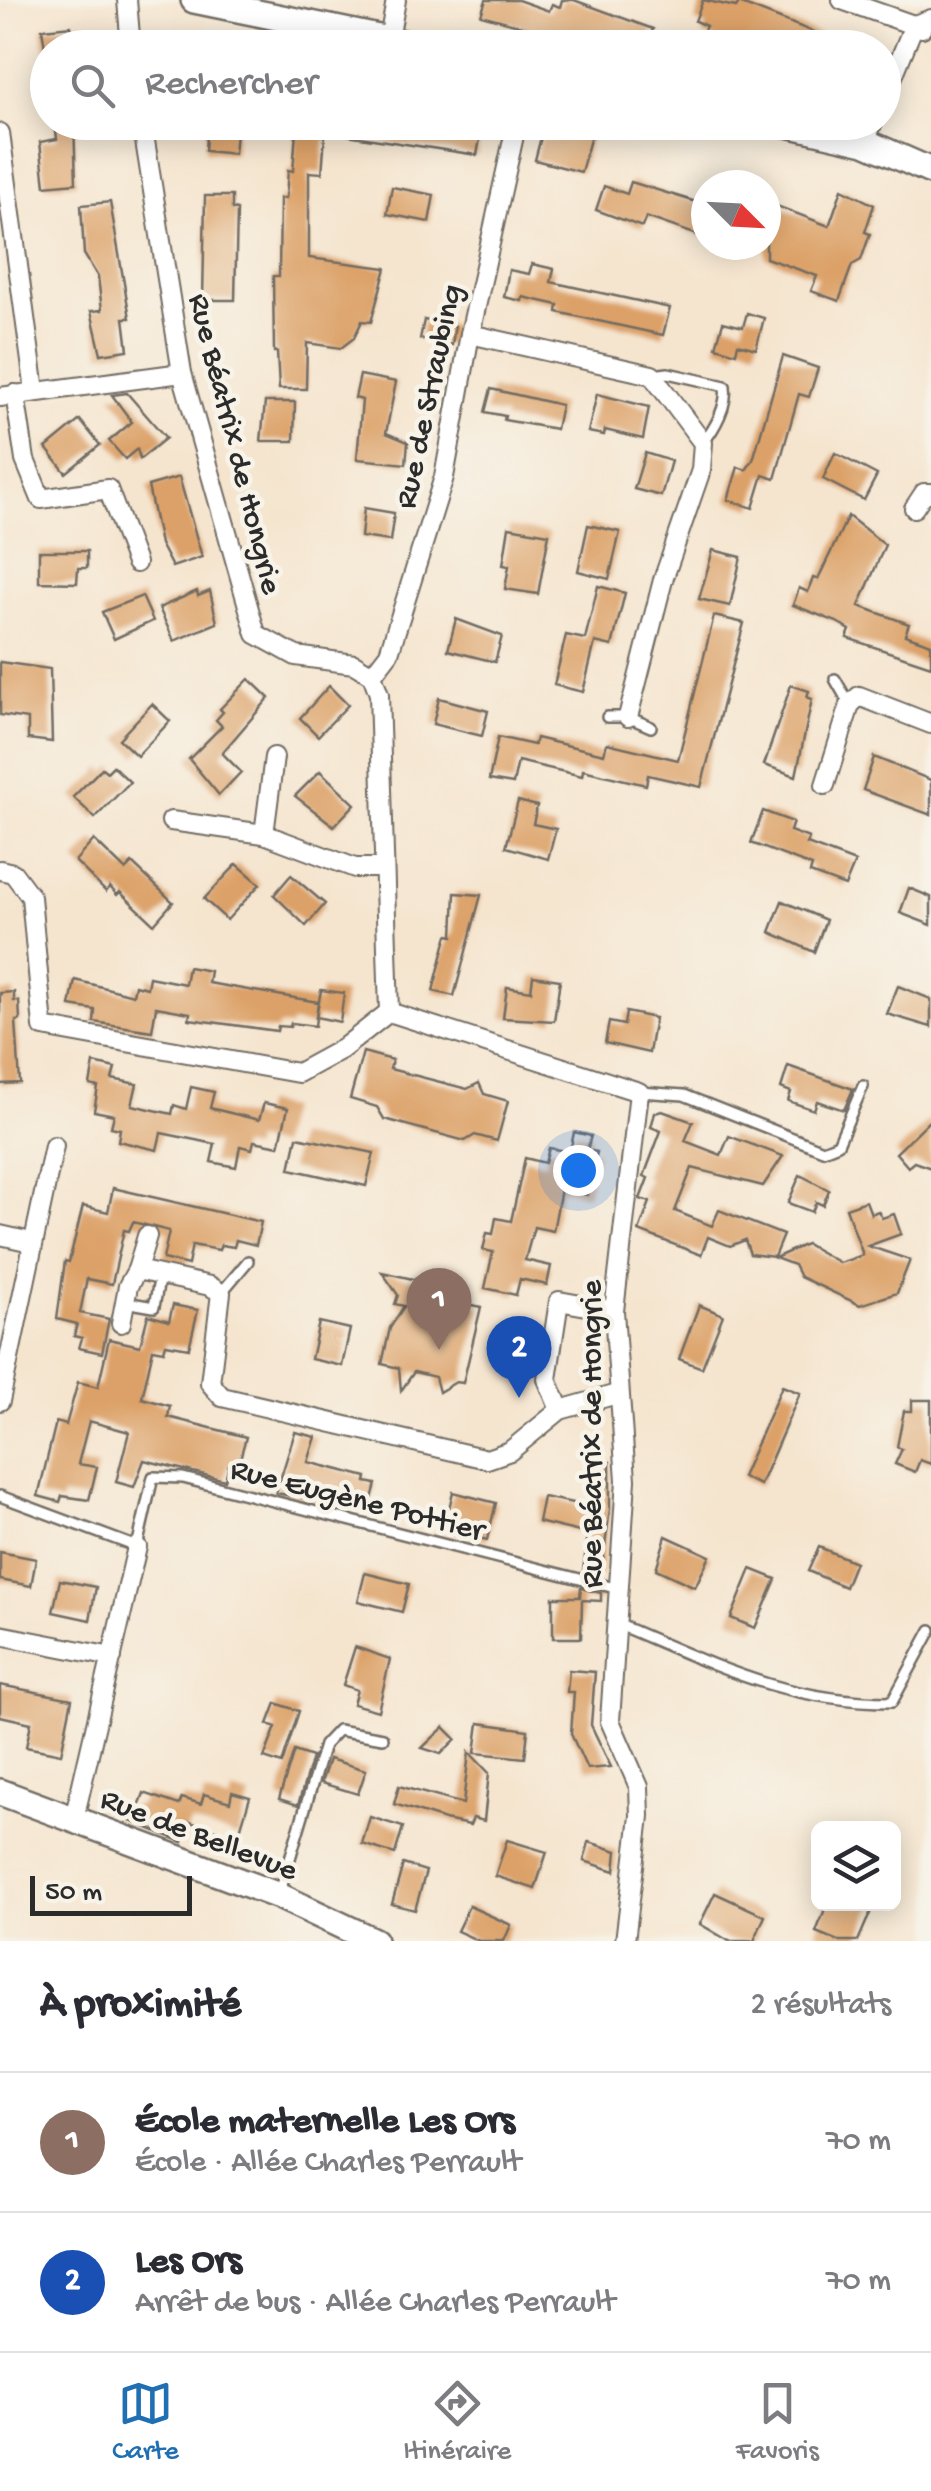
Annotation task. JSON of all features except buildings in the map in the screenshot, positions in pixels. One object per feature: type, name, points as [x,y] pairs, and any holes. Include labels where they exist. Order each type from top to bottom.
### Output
[{"type":"street","points":[[127,0],[130,30]]},
{"type":"street","points":[[194,0],[340,30]]},
{"type":"street","points":[[391,30],[396,0]]},
{"type":"street","points":[[842,0],[925,25],[901,68]]},
{"type":"street","points":[[0,133],[35,391]]},
{"type":"street","name":"Rue Béatrix de Hongrie","points":[[145,140],[182,373],[256,634],[296,656],[354,664],[372,674]]},
{"type":"street","name":"Rue de Straubing","points":[[372,674],[389,653],[444,478],[470,334],[513,140]]},
{"type":"street","points":[[882,140],[931,170]]},
{"type":"street","points":[[470,334],[652,375],[704,444],[701,470],[663,580],[628,717]]},
{"type":"street","points":[[136,563],[108,488],[41,500],[25,460],[8,396],[182,373]]},
{"type":"street","points":[[914,508],[924,493],[931,493]]},
{"type":"street","points":[[372,674],[379,694],[381,868],[389,1012]]},
{"type":"street","points":[[826,785],[850,704],[858,696],[931,724]]},
{"type":"street","points":[[264,834],[274,757]]},
{"type":"street","points":[[170,821],[264,834],[355,868],[381,868]]},
{"type":"street","points":[[0,870],[13,873],[30,896],[44,1027],[298,1073],[342,1049],[389,1012]]},
{"type":"street","points":[[389,1012],[639,1092]]},
{"type":"street","name":"Rue Béatrix de Hongrie","points":[[625,1941],[640,1816],[639,1787],[610,1721],[626,1480],[614,1310],[639,1092]]},
{"type":"street","points":[[0,1403],[54,1146]]},
{"type":"street","points":[[0,1234],[31,1242]]},
{"type":"street","points":[[121,1322],[147,1236]]},
{"type":"street","points":[[137,1270],[210,1286],[221,1293],[210,1383],[222,1397],[487,1459],[510,1451],[560,1410],[617,1394]]},
{"type":"street","points":[[560,1410],[548,1379],[558,1300],[614,1310]]},
{"type":"street","points":[[74,1820],[137,1547]]},
{"type":"street","points":[[0,1635],[112,1657]]},
{"type":"street","name":"Rue de Bellevue","points":[[0,1792],[279,1896],[374,1941]]},
{"type":"lane","points":[[652,375],[668,373],[724,386],[727,392],[715,428],[704,444]]},
{"type":"lane","points":[[834,679],[850,704]]},
{"type":"lane","points":[[607,716],[628,717],[651,727]]},
{"type":"lane","points":[[639,1092],[684,1095],[824,1150],[838,1144],[863,1086]]},
{"type":"lane","points":[[221,1293],[248,1261]]},
{"type":"lane","points":[[125,1302],[154,1307],[160,1275]]},
{"type":"lane","name":"Rue Eugène Pottier","points":[[137,1547],[152,1477],[184,1478],[619,1589]]},
{"type":"lane","points":[[0,1496],[137,1547]]},
{"type":"lane","points":[[618,1624],[768,1687],[836,1702],[892,1702],[931,1630]]},
{"type":"lane","points":[[279,1896],[324,1745],[338,1730],[383,1738]]},
{"type":"place","name":"École maternelle Les Ors","points":[[439,1350]]},
{"type":"place","name":"Les Ors","points":[[519,1398]]}]
